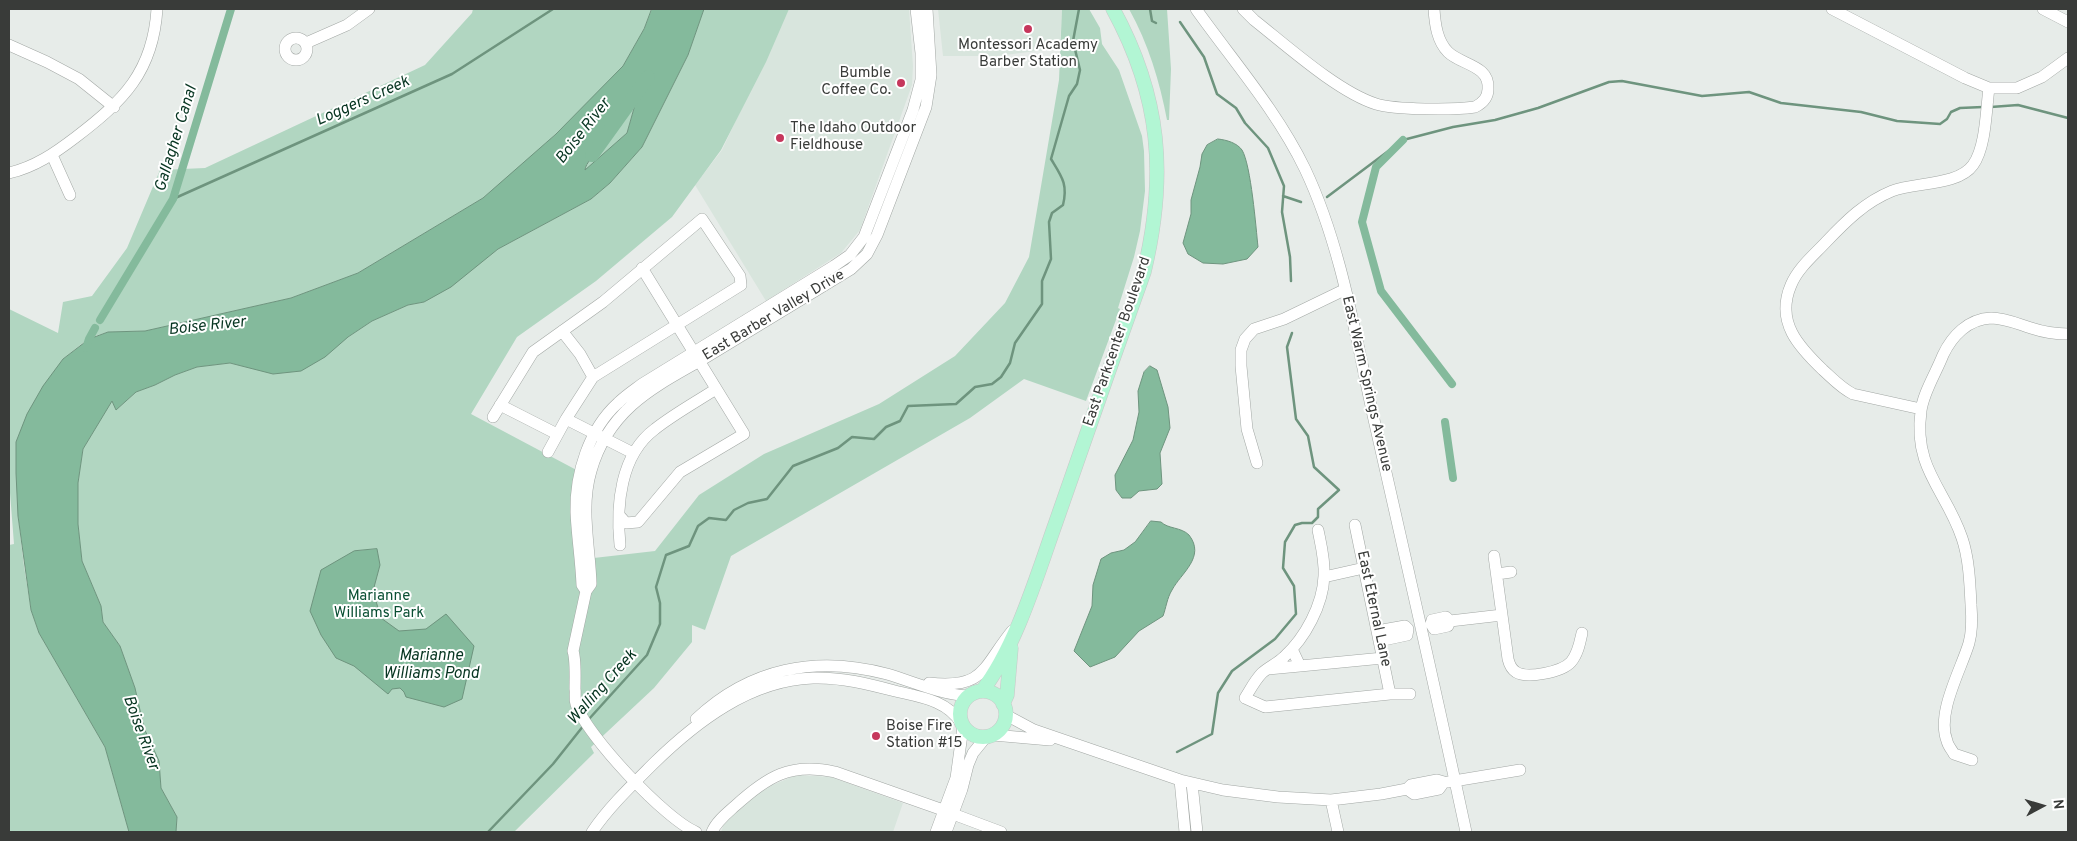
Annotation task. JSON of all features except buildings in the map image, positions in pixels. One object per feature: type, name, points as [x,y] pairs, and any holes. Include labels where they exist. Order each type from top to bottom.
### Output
[{"type":"main road","name":"East Parkcenter Boulevard","points":[[982,691],[994,676],[1012,640],[1039,569],[1138,290],[1151,241],[1158,175],[1158,156],[1154,126],[1139,63],[1113,9]]},
{"type":"main road","name":"East Parkcenter Boulevard","points":[[1005,709],[1012,640]]},
{"type":"main road","points":[[982,691],[995,694],[1005,709],[1002,727],[990,736],[973,735],[962,725],[960,708],[968,696],[982,691]]},
{"type":"street","points":[[9,173],[28,167],[52,155],[114,107],[132,86],[145,62],[155,28],[157,9]]},
{"type":"street","points":[[306,43],[347,25],[369,9]]},
{"type":"street","name":"East Barber Valley Drive","points":[[696,832],[664,812],[636,782],[584,722],[574,697],[576,690],[574,675],[576,658],[573,651],[586,591],[591,584],[586,492],[600,436],[633,404],[697,357],[834,266],[858,247],[864,237],[909,120],[919,87],[922,64],[916,9]]},
{"type":"street","name":"East Barber Valley Drive","points":[[697,357],[851,269],[867,254],[877,235],[906,161],[930,91],[931,53],[927,9]]},
{"type":"street","name":"East Warm Springs Avenue","points":[[1196,9],[1290,141],[1305,170],[1319,206],[1344,290],[1426,625],[1449,781],[1466,832]]},
{"type":"street","points":[[1243,9],[1254,20],[1332,80],[1377,105],[1398,108],[1475,106],[1485,100],[1488,94],[1488,82],[1480,70],[1455,58],[1441,44],[1434,9]]},
{"type":"street","points":[[1832,9],[1964,78],[1989,88],[2017,88],[2042,77],[2068,58]]},
{"type":"street","points":[[2043,9],[2068,22]]},
{"type":"street","points":[[9,45],[79,79],[114,107]]},
{"type":"street","points":[[1921,409],[1853,394],[1842,388],[1797,343],[1790,330],[1786,315],[1787,300],[1790,287],[1797,272],[1858,211],[1892,191],[1962,176],[1973,165],[1979,152],[1989,88]]},
{"type":"street","points":[[52,155],[70,195]]},
{"type":"street","points":[[493,417],[532,352],[603,302],[702,219],[740,276],[741,285],[593,377],[566,419],[548,452]]},
{"type":"street","points":[[618,515],[626,523],[638,522],[680,472],[744,434],[642,268]]},
{"type":"street","points":[[1257,463],[1247,429],[1241,366],[1241,350],[1245,339],[1254,329],[1284,319],[1344,290]]},
{"type":"street","points":[[1972,760],[1954,754],[1946,740],[1944,719],[1954,683],[1970,641],[1972,607],[1962,540],[1928,472],[1922,454],[1919,430],[1921,409],[1949,342],[1968,324],[1991,318],[2007,320],[2033,329],[2057,334],[2068,334]]},
{"type":"street","points":[[562,331],[580,354],[593,377]]},
{"type":"street","points":[[620,546],[618,515],[622,486],[633,453],[653,430],[716,389]]},
{"type":"street","points":[[500,404],[557,434]]},
{"type":"street","points":[[566,419],[633,453]]},
{"type":"street","name":"East Eternal Lane","points":[[1355,525],[1390,694]]},
{"type":"street","points":[[1318,530],[1324,556],[1324,577],[1320,597],[1311,619],[1292,649],[1282,659],[1261,674],[1245,698],[1265,707],[1390,694],[1410,694]]},
{"type":"street","points":[[1494,556],[1510,665],[1515,672],[1525,675],[1557,671],[1571,662],[1579,647],[1582,633]]},
{"type":"street","points":[[1324,577],[1364,568]]},
{"type":"street","points":[[1497,574],[1512,572]]},
{"type":"street","points":[[1378,636],[1405,626],[1408,629],[1426,625],[1434,629],[1448,626],[1450,621],[1502,615]]},
{"type":"street","points":[[905,680],[949,685],[969,681],[986,669],[1000,646],[1018,624]]},
{"type":"street","points":[[1292,649],[1300,666]]},
{"type":"street","points":[[1266,670],[1383,658]]},
{"type":"street","points":[[672,746],[687,728],[722,697],[752,680],[769,674],[810,666],[840,666],[871,670],[944,693],[968,696]]},
{"type":"street","points":[[592,832],[636,782],[691,730],[738,699],[767,686],[813,678],[842,679],[871,684],[936,702],[949,708],[962,725],[956,778],[948,812],[946,832]]},
{"type":"street","points":[[1005,709],[1026,727],[1180,780],[1224,790],[1278,797],[1331,800],[1407,789],[1414,794],[1439,788],[1449,781],[1520,770]]},
{"type":"street","points":[[936,832],[948,812],[973,753],[990,736],[1064,740]]},
{"type":"street","points":[[712,832],[724,816],[762,783],[774,776],[800,769],[821,769],[835,772],[1001,832]]},
{"type":"street","points":[[1180,780],[1185,832]]},
{"type":"street","points":[[1192,783],[1197,832]]},
{"type":"street","points":[[1331,800],[1338,832]]},
{"type":"shaded area","points":[[788,9],[909,9],[913,66],[912,85],[860,230],[841,253],[766,301],[695,185],[722,150]]},
{"type":"shaded area","points":[[938,9],[1062,9],[1060,48],[997,56],[943,56]]},
{"type":"shaded area","points":[[796,775],[831,777],[903,803],[893,832],[721,832],[727,815],[761,790]]},
{"type":"green space","points":[[473,9],[652,9],[644,29],[623,66],[590,101],[521,167],[483,198],[358,273],[291,298],[145,331],[108,332],[89,338],[63,359],[18,516],[24,566],[31,610],[39,633],[105,747],[129,832],[9,832],[9,545],[14,544],[9,480],[9,309],[58,333],[63,302],[92,296],[127,248],[160,170],[205,168],[425,65],[472,13]]},
{"type":"green space","name":"Marianne Williams Park","points":[[704,9],[789,9],[766,62],[721,150],[672,217],[596,281],[517,337],[471,414],[584,474],[585,559],[655,551],[699,495],[764,454],[879,404],[955,356],[1005,303],[1029,257],[1059,80],[1062,9],[1089,9],[1100,28],[1102,44],[1119,70],[1142,136],[1144,151],[1145,191],[1140,231],[1134,257],[1118,308],[1120,309],[1086,401],[1024,379],[970,418],[731,556],[705,630],[692,625],[692,642],[654,688],[591,747],[594,753],[514,832],[176,832],[177,817],[161,788],[159,761],[144,728],[135,688],[120,646],[103,622],[101,606],[82,561],[78,524],[78,483],[83,449],[112,400],[116,410],[136,392],[197,367],[230,363],[248,367],[348,337],[372,321],[408,305],[424,302],[498,249],[591,199],[610,183],[642,147],[688,55]]},
{"type":"green space","points":[[1129,9],[1167,9],[1171,69],[1169,120],[1167,120],[1161,91],[1148,49]]},
{"type":"green space","points":[[636,90],[638,94],[627,133],[585,171],[618,111]]},
{"type":"water","points":[[652,9],[704,9],[688,55],[642,147],[610,183],[591,199],[498,249],[451,287],[424,302],[408,305],[372,321],[348,337],[325,357],[301,371],[273,374],[230,363],[197,367],[136,392],[116,410],[112,401],[83,449],[78,483],[78,524],[82,561],[101,606],[103,622],[120,646],[135,688],[144,728],[159,761],[161,788],[177,817],[176,832],[129,832],[105,747],[39,633],[31,610],[18,516],[16,442],[27,414],[43,386],[63,359],[89,339],[108,332],[145,331],[291,298],[358,273],[483,198],[556,134],[623,66],[644,29]],"holes":[[[637,90],[638,94],[627,133],[585,170],[619,110]]]},
{"type":"water","points":[[1218,139],[1237,145],[1242,150],[1245,158],[1253,197],[1258,247],[1247,259],[1223,264],[1203,263],[1188,254],[1183,243],[1191,214],[1191,200],[1202,154],[1207,145]]},
{"type":"water","points":[[1150,366],[1157,370],[1168,407],[1170,428],[1160,453],[1162,484],[1157,489],[1139,491],[1131,498],[1122,498],[1116,490],[1115,475],[1133,440],[1139,412],[1138,391],[1144,372]]},
{"type":"water","points":[[1151,521],[1161,522],[1186,532],[1194,543],[1193,558],[1170,593],[1163,616],[1139,631],[1115,657],[1090,667],[1074,651],[1092,606],[1093,585],[1101,559],[1111,553],[1124,550],[1135,542]]},
{"type":"water","name":"Marianne Williams Pond","points":[[377,549],[380,565],[373,591],[381,618],[399,631],[426,629],[446,614],[474,646],[462,699],[444,707],[406,697],[400,688],[392,689],[388,694],[354,666],[336,658],[321,635],[310,611],[321,570],[354,551]]},
{"type":"waterway","name":"Gallagher Canal","points":[[100,320],[173,199],[231,9]]},
{"type":"waterway","name":"Loggers Creek","points":[[173,199],[452,74],[553,9]]},
{"type":"waterway","name":"Walling Creek","points":[[589,719],[647,655],[660,624],[660,603],[656,587],[666,555],[689,546],[698,526],[709,518],[726,520],[734,510],[748,503],[767,499],[793,466],[838,448],[852,437],[874,439],[886,427],[900,421],[908,406],[956,404],[975,387],[992,384],[1001,377],[1010,363],[1015,343],[1042,304],[1042,281],[1051,259],[1049,222],[1052,213],[1063,205],[1065,191],[1063,181],[1051,159],[1069,96],[1077,84],[1080,70],[1073,41],[1079,9]]},
{"type":"waterway","points":[[1150,9],[1152,21],[1156,23]]},
{"type":"waterway","points":[[1180,22],[1204,57],[1217,94],[1236,108],[1245,123],[1268,148],[1284,186],[1282,212],[1290,257],[1291,281]]},
{"type":"waterway","name":"Boise River","points":[[592,155],[648,77]]},
{"type":"waterway","points":[[1327,197],[1403,140],[1453,127],[1495,120],[1538,108],[1609,82],[1622,81],[1702,96],[1749,92],[1781,103],[1861,112],[1897,121],[1940,124],[1947,119],[1951,112],[1960,108],[1983,107]]},
{"type":"waterway","points":[[1991,107],[2018,105],[2068,118]]},
{"type":"waterway","points":[[1403,140],[1376,167],[1362,222],[1381,291],[1452,384]]},
{"type":"waterway","points":[[1283,196],[1301,202]]},
{"type":"waterway","name":"Gallagher Canal","points":[[86,348],[95,328]]},
{"type":"waterway","points":[[1177,752],[1212,734],[1218,693],[1232,671],[1275,639],[1296,614],[1294,586],[1283,568],[1285,542],[1295,525],[1312,523],[1318,517],[1318,509],[1339,490],[1314,467],[1308,436],[1296,419],[1287,347],[1292,333]]},
{"type":"waterway","points":[[1445,422],[1453,478]]},
{"type":"waterway","name":"Walling Creek","points":[[488,832],[553,764],[584,725]]},
{"type":"place","name":"Montessori Academy Barber Station","points":[[1028,29]]},
{"type":"place","name":"Bumble Coffee Co.","points":[[901,83]]},
{"type":"place","name":"The Idaho Outdoor Fieldhouse","points":[[780,138]]},
{"type":"place","name":"Boise Fire Station #15","points":[[876,736]]}]
